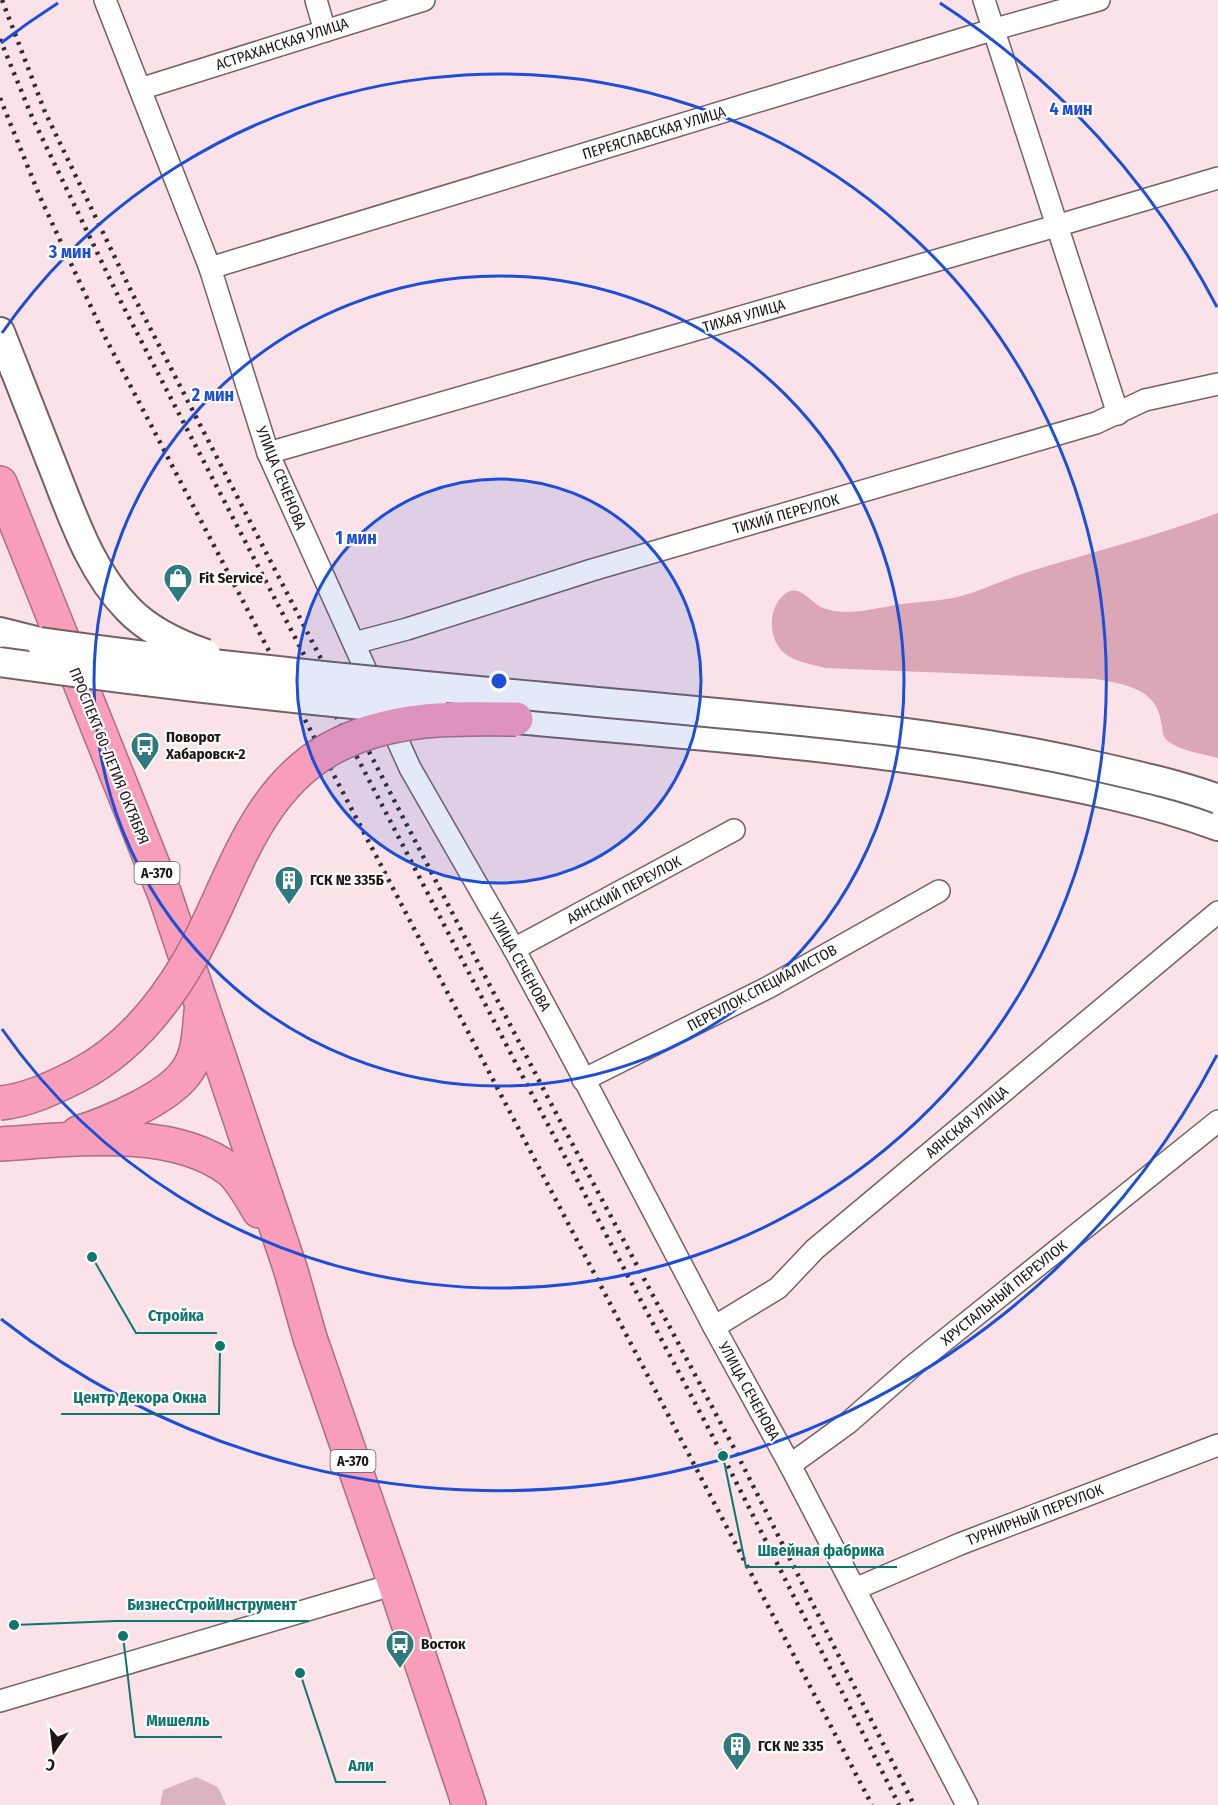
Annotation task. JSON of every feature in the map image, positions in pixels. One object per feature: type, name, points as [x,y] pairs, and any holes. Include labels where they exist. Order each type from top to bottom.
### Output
[{"type":"highway","name":"ПРОСПЕКТ 60-ЛЕТИЯ ОКТЯБРЯ","points":[[0,483],[165,895],[291,1271],[310,1338],[469,1805]]},
{"type":"highway","points":[[0,1103],[56,1087],[98,1065],[135,1035],[165,999],[189,960],[241,851],[261,818],[282,788],[303,767],[330,749],[363,735],[403,723],[448,718],[516,718]]},
{"type":"highway","name":"А-370","points":[[56,1140],[101,1125],[143,1105],[177,1083],[188,1070],[198,1046],[201,1011],[196,991]]},
{"type":"highway","name":"ПРОСПЕКТ 60-ЛЕТИЯ ОКТЯБРЯ","points":[[0,1144],[56,1140],[122,1140],[164,1143],[207,1155],[232,1172],[272,1233],[291,1271]]},
{"type":"main road","points":[[0,332],[78,533],[100,573],[128,609],[154,630],[182,646],[212,657],[304,675]]},
{"type":"main road","points":[[0,634],[40,642],[304,675],[837,724],[962,740],[1145,777],[1218,799]]},
{"type":"main road","points":[[0,662],[111,678],[302,700],[834,749],[958,765],[1139,802],[1218,826]]},
{"type":"street","name":"УЛИЦА СЕЧЕНОВА","points":[[105,0],[210,268],[268,453],[410,768],[514,949],[714,1328],[790,1465],[966,1805]]},
{"type":"street","points":[[316,0],[325,31]]},
{"type":"street","name":"АСТРАХАНСКАЯ УЛИЦА","points":[[140,90],[424,0]]},
{"type":"street","points":[[984,0],[1118,414]]},
{"type":"street","name":"ПЕРЕЯСЛАВСКАЯ УЛИЦА","points":[[210,268],[995,29],[1099,0]]},
{"type":"street","name":"ТИХАЯ УЛИЦА","points":[[268,453],[1218,178]]},
{"type":"street","name":"ТИХИЙ ПЕРЕУЛОК","points":[[354,644],[592,570],[1096,423],[1145,400],[1218,384]]},
{"type":"street","name":"АЯНСКИЙ ПЕРЕУЛОК","points":[[514,949],[734,830]]},
{"type":"street","name":"ПЕРЕУЛОК СПЕЦИАЛИСТОВ","points":[[583,1080],[769,987],[939,891]]},
{"type":"street","name":"АЯНСКАЯ УЛИЦА","points":[[714,1328],[778,1288],[815,1249],[1218,912]]},
{"type":"street","name":"ХРУСТАЛЬНЫЙ ПЕРЕУЛОК","points":[[790,1465],[848,1423],[914,1365],[1218,1120]]},
{"type":"street","name":"ТУРНИРНЫЙ ПЕРЕУЛОК","points":[[855,1589],[960,1544],[1218,1445]]},
{"type":"street","points":[[0,1701],[395,1584]]},
{"type":"shaded area","points":[[1218,513],[1218,758],[1186,750],[1166,740],[1158,710],[1153,701],[1137,690],[1117,683],[1096,679],[825,668],[793,658],[783,652],[774,638],[773,612],[781,597],[788,592],[797,591],[823,608],[839,612],[862,611],[953,598],[1031,571]]},
{"type":"shaded area","points":[[196,1777],[218,1787],[226,1805],[160,1805],[163,1790]]},
{"type":"railway","points":[[2,0],[45,112],[133,295],[548,1098],[735,1450],[914,1805]]},
{"type":"railway","points":[[0,39],[32,117],[121,302],[537,1104],[723,1456],[899,1805]]},
{"type":"railway","points":[[0,98],[40,197],[106,339],[872,1805]]},
{"type":"place","name":"Fit Service","points":[[178,604]]},
{"type":"place","name":"Поворот Хабаровск-2","points":[[145,772]]},
{"type":"place","name":"ГСК № 335Б","points":[[289,906]]},
{"type":"place","name":"Стройка","points":[[92,1257]]},
{"type":"place","name":"Центр Декора Окна","points":[[220,1346]]},
{"type":"place","name":"Швейная фабрика","points":[[723,1456]]},
{"type":"place","name":"БизнесСтройИнструмент","points":[[14,1625]]},
{"type":"place","name":"Мишелль","points":[[123,1636]]},
{"type":"place","name":"Восток","points":[[400,1670]]},
{"type":"place","name":"Али","points":[[300,1673]]},
{"type":"place","name":"ГСК № 335","points":[[737,1772]]}]
